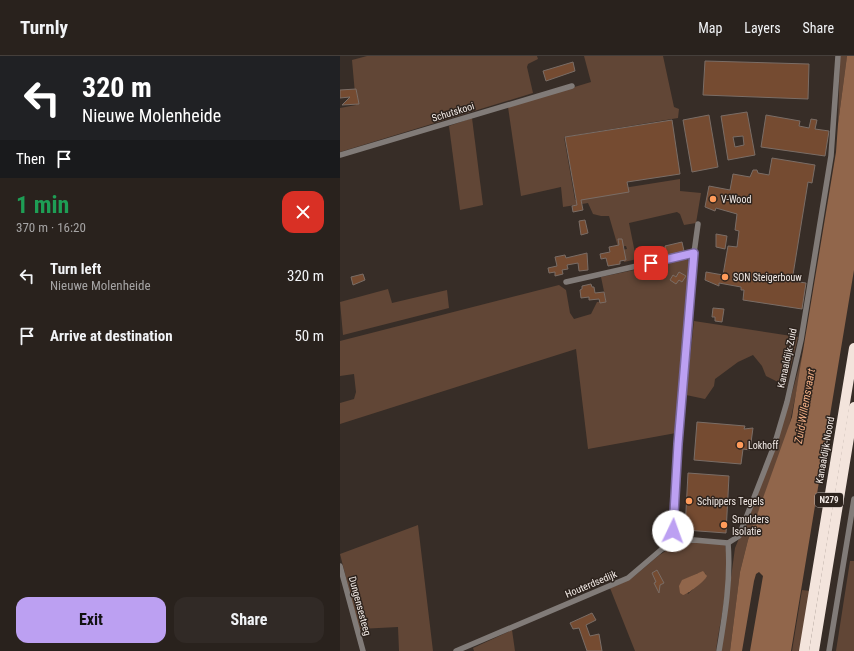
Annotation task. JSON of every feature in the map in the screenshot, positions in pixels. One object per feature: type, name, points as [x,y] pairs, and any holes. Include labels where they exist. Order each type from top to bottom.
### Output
[{"type":"highway","name":"Kanaaldijk-Noord","points":[[804,651],[854,348]]},
{"type":"highway","name":"N279","points":[[814,651],[854,406]]},
{"type":"street","name":"Kanaaldijk-Zuid","points":[[728,543],[739,536],[774,446],[786,408],[800,346],[831,156],[838,56]]},
{"type":"street","name":"Schutskooi","points":[[340,155],[572,86]]},
{"type":"street","points":[[675,542],[673,531],[678,444],[694,253],[698,224]]},
{"type":"street","points":[[566,282],[694,253]]},
{"type":"street","points":[[829,651],[854,499]]},
{"type":"street","name":"Houterdsedijk","points":[[456,651],[628,578],[662,549],[675,542],[694,540],[728,543]]},
{"type":"street","points":[[720,651],[726,604],[729,560],[728,543]]},
{"type":"street","name":"Dungensesteeg","points":[[340,566],[363,651]]},
{"type":"shaded area","points":[[367,56],[537,56],[538,59],[528,64],[527,67],[533,93],[340,152],[340,108],[356,105],[352,60]]},
{"type":"shaded area","points":[[584,56],[663,56],[674,107],[679,109],[678,118],[564,137],[575,200],[611,190],[680,179],[680,191],[701,193],[696,223],[684,225],[680,214],[677,212],[629,223],[635,253],[671,246],[672,251],[624,262],[622,250],[627,249],[626,246],[618,247],[609,216],[593,214],[588,203],[563,207],[561,187],[521,196],[508,107],[591,82]]},
{"type":"shaded area","points":[[840,56],[847,56],[838,124]]},
{"type":"shaded area","points":[[472,118],[483,205],[460,210],[449,126]]},
{"type":"shaded area","points":[[686,259],[691,262],[676,433],[588,449],[576,349],[340,424],[340,403],[354,399],[356,392],[354,374],[340,376],[340,341],[559,285],[566,290],[570,313],[574,319],[591,314],[597,302],[606,301],[601,277]]},
{"type":"shaded area","points":[[388,289],[392,303],[447,290],[449,308],[343,335],[340,302]]},
{"type":"shaded area","points":[[694,321],[798,337],[786,386],[766,376],[762,366],[753,355],[738,362],[715,379],[714,386],[705,399],[686,395]]},
{"type":"shaded area","points":[[805,350],[788,432],[748,540],[740,572],[730,651],[721,651],[735,548],[754,503],[789,404],[803,352]]},
{"type":"shaded area","points":[[418,525],[433,651],[399,651],[398,627],[359,629],[340,554]]},
{"type":"shaded area","points":[[719,543],[725,545],[727,571],[725,598],[716,651],[635,651],[610,588],[632,578],[662,553],[683,544]],"holes":[[[698,573],[706,574],[702,580],[688,594],[682,581]]]},
{"type":"shaded area","points":[[850,561],[854,561],[854,651],[836,651]]},
{"type":"shaded area","points":[[802,590],[810,591],[800,651],[792,651]]},
{"type":"shaded area","points":[[512,630],[515,651],[474,651],[473,648]]},
{"type":"water","name":"Zuid-Willemsvaart","points":[[847,56],[854,56],[854,270],[791,651],[750,651],[763,576],[759,572],[756,574],[754,581],[742,651],[730,651],[740,572],[748,540],[792,417],[836,152],[838,124]]},
{"type":"water","points":[[703,571],[707,576],[703,581],[685,594],[683,595],[680,593],[679,586],[682,580]]},
{"type":"building","points":[[705,61],[809,64],[808,99],[703,95]]},
{"type":"building","points":[[573,62],[575,71],[546,81],[543,71]]},
{"type":"building","points":[[356,89],[359,104],[342,105],[350,97],[340,98],[340,90]]},
{"type":"building","points":[[747,112],[755,155],[728,160],[721,116]],"holes":[[[743,136],[744,145],[735,147],[733,137]]]},
{"type":"building","points":[[709,115],[718,167],[692,172],[683,120]]},
{"type":"building","points":[[766,115],[800,121],[799,126],[809,128],[811,119],[817,120],[815,129],[829,131],[825,156],[761,147]]},
{"type":"building","points":[[672,120],[680,174],[627,182],[629,192],[581,200],[583,210],[573,212],[572,206],[577,205],[565,137]]},
{"type":"building","points":[[772,158],[815,165],[812,183],[808,182],[792,281],[806,283],[802,309],[743,300],[744,290],[741,290],[741,287],[719,283],[719,286],[705,280],[706,272],[723,275],[728,246],[737,247],[739,231],[735,230],[737,214],[716,208],[715,211],[705,207],[709,186],[730,190],[733,174],[750,177],[753,170],[757,170],[758,173],[769,175]]},
{"type":"building","points":[[585,220],[588,233],[581,235],[579,221]]},
{"type":"building","points":[[716,234],[727,236],[725,249],[716,247]]},
{"type":"building","points":[[618,239],[622,239],[626,260],[620,261],[620,264],[608,266],[606,258],[601,259],[600,254],[610,252],[609,247],[619,245]]},
{"type":"building","points":[[682,242],[684,251],[664,256],[663,252],[666,252],[665,246]]},
{"type":"building","points":[[587,253],[588,270],[579,271],[578,263],[567,265],[568,269],[562,270],[563,274],[555,276],[555,272],[549,273],[548,268],[557,266],[555,257],[565,255],[566,258]]},
{"type":"building","points":[[679,272],[686,276],[682,282],[679,280],[676,284],[670,280],[673,275],[676,277]]},
{"type":"building","points":[[363,274],[365,280],[353,285],[351,277]]},
{"type":"building","points":[[591,284],[592,287],[594,287],[595,293],[604,292],[606,302],[600,303],[599,299],[589,300],[589,297],[581,298],[580,290],[582,289],[582,286]]},
{"type":"building","points":[[713,308],[724,309],[722,322],[715,321],[715,317],[712,317]]},
{"type":"building","points":[[697,422],[745,426],[744,429],[753,428],[750,450],[743,449],[741,464],[694,460]]},
{"type":"building","points":[[688,473],[729,476],[726,533],[685,530]]},
{"type":"building","points":[[657,570],[664,583],[660,585],[659,593],[654,583],[656,582],[652,573]]},
{"type":"building","points":[[592,613],[596,620],[586,625],[590,636],[599,634],[602,651],[587,651],[579,628],[573,629],[570,623]]},
{"type":"place","name":"V-Wood","points":[[713,199]]},
{"type":"place","name":"SON Steigerbouw","points":[[725,277]]},
{"type":"place","name":"Lokhoff","points":[[740,445]]},
{"type":"place","name":"Schippers Tegels","points":[[689,501]]},
{"type":"place","name":"Smulders Isolatie","points":[[724,525]]},
{"type":"route","points":[[651,263],[694,253],[678,444],[673,531]]}]
